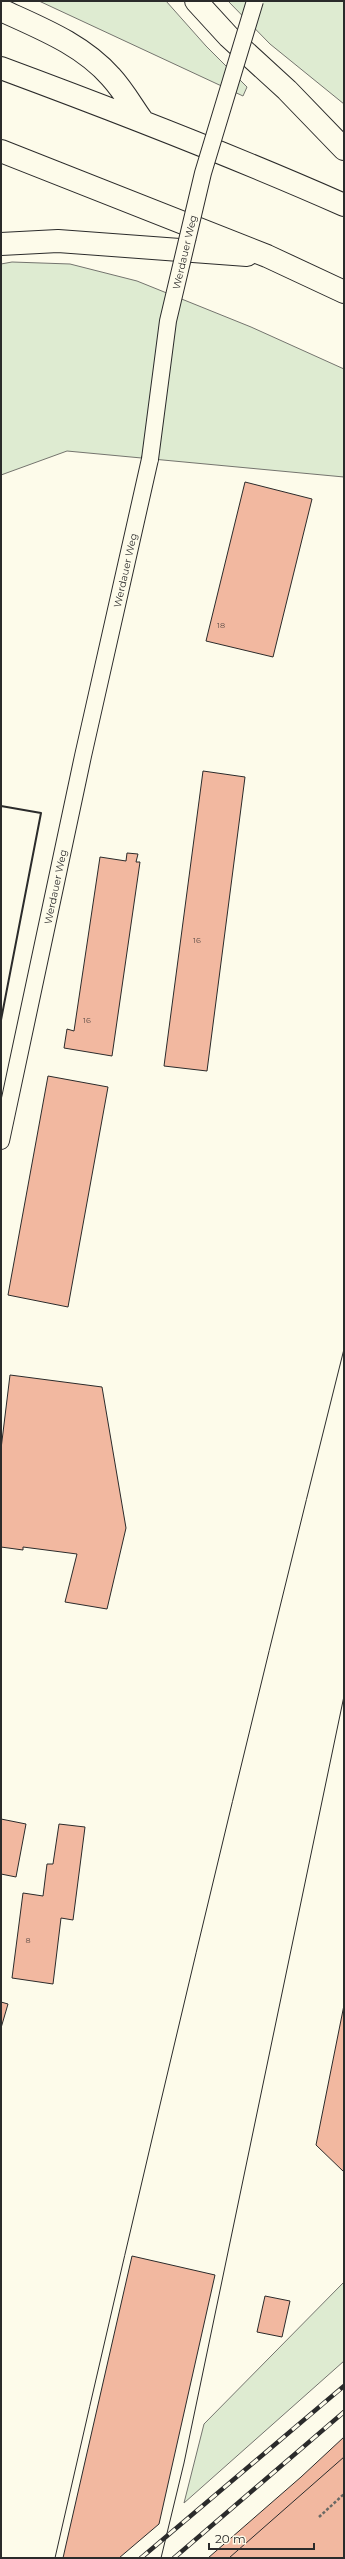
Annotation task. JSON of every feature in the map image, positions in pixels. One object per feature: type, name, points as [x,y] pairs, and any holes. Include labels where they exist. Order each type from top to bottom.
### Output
[{"type":"highway","points":[[196,1],[229,38],[287,90],[344,149]]},
{"type":"highway","points":[[1,10],[58,36],[85,53],[111,76],[142,120]]},
{"type":"highway","points":[[1,68],[142,120],[249,162],[344,205]]},
{"type":"highway","points":[[1,152],[26,160],[267,256],[344,292]]},
{"type":"highway","points":[[1,159],[26,160]]},
{"type":"highway","points":[[1,244],[58,241],[267,256]]},
{"type":"lane","name":"Werdauer Weg","points":[[1,1141],[83,756],[150,459],[168,321],[202,173],[255,1]]},
{"type":"path","points":[[319,2517],[344,2494]]},
{"type":"green space","points":[[39,1],[166,1],[206,46],[247,87],[243,96]]},
{"type":"green space","points":[[228,1],[344,1],[344,104],[270,44]]},
{"type":"green space","points":[[12,262],[70,264],[137,281],[251,327],[344,369],[344,477],[67,451],[1,475],[1,264]]},
{"type":"green space","points":[[344,2282],[344,2361],[184,2503],[204,2424]]},
{"type":"building","points":[[245,482],[312,499],[273,657],[206,641]]},
{"type":"building","points":[[203,771],[245,777],[207,1071],[164,1066]]},
{"type":"building","points":[[127,853],[138,854],[136,862],[140,862],[112,1056],[64,1048],[67,1029],[74,1031],[100,857],[126,861]]},
{"type":"building","points":[[48,1076],[108,1087],[68,1307],[8,1295]]},
{"type":"building","points":[[10,1375],[102,1387],[126,1528],[107,1609],[65,1602],[77,1554],[23,1547],[23,1550],[1,1547],[1,1449]]},
{"type":"building","points":[[1,1819],[26,1824],[16,1877],[1,1874]]},
{"type":"building","points":[[59,1824],[85,1827],[73,1920],[61,1918],[53,1984],[12,1978],[23,1893],[43,1896],[47,1864],[53,1864]]},
{"type":"building","points":[[1,2002],[8,2004],[1,2028]]},
{"type":"building","points":[[344,2005],[344,2172],[316,2145]]},
{"type":"building","points":[[132,2256],[215,2275],[159,2524],[119,2558],[63,2558]]},
{"type":"building","points":[[265,2296],[290,2301],[282,2337],[257,2332]]},
{"type":"building","points":[[344,2437],[344,2558],[208,2558],[301,2477]]},
{"type":"tram line","points":[[55,2558],[196,1953],[344,1349]]},
{"type":"tram line","points":[[161,2558],[184,2463],[344,1696]]},
{"type":"tram line","points":[[229,2558],[344,2457]]},
{"type":"railway","points":[[141,2558],[344,2386]]},
{"type":"railway","points":[[174,2558],[344,2412]]},
{"type":"wall","points":[[1,806],[41,813],[1,1020]]}]
